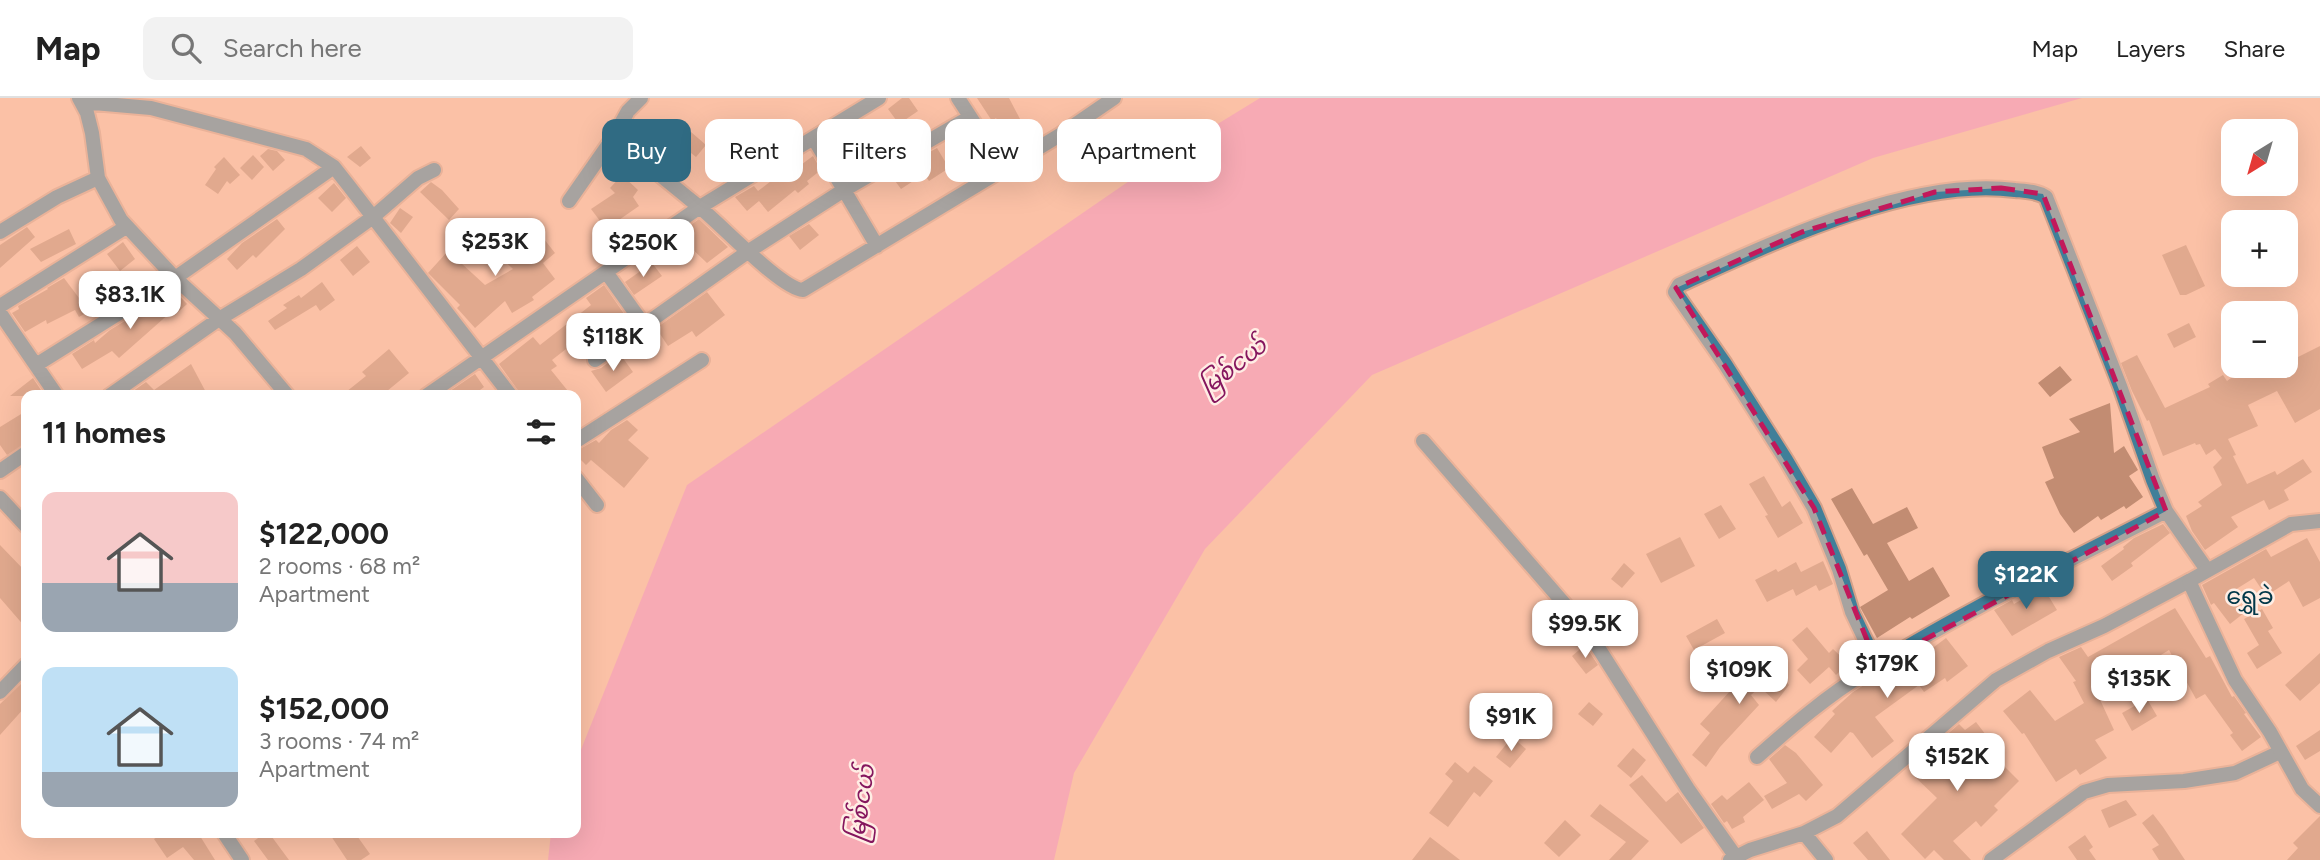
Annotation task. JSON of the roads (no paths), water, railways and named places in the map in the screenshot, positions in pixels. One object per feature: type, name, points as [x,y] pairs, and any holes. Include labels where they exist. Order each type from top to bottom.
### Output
[{"type":"street","points":[[624,119],[641,98]]},
{"type":"street","points":[[434,390],[700,207],[878,98]]},
{"type":"street","points":[[595,360],[749,251],[844,190],[970,117],[958,98]]},
{"type":"street","points":[[1043,144],[1114,98]]},
{"type":"street","points":[[284,390],[219,319],[174,278],[127,227],[97,178],[92,133],[81,100],[151,108],[306,149],[334,167],[506,390]]},
{"type":"street","points":[[814,139],[877,246]]},
{"type":"street","points":[[569,201],[602,154]]},
{"type":"street","points":[[36,365],[174,278],[334,167]]},
{"type":"street","points":[[118,390],[219,319],[301,269],[373,217],[418,178],[434,170]]},
{"type":"street","points":[[0,232],[57,197],[97,178]]},
{"type":"street","points":[[668,182],[799,290],[807,289],[983,182]]},
{"type":"street","points":[[1877,665],[1852,612],[1839,569],[1814,508],[1779,449],[1675,292],[1679,285],[1758,249],[1876,207],[1962,188],[2001,188],[2043,194],[2046,197],[2166,511],[2207,570]]},
{"type":"street","points":[[0,306],[127,227]]},
{"type":"street","points":[[606,272],[644,325]]},
{"type":"street","points":[[0,313],[53,390]]},
{"type":"street","points":[[581,438],[702,360]]},
{"type":"street","points":[[1423,441],[1587,630],[1733,858],[1804,832],[1837,816],[1996,680],[2048,651],[2104,626],[2291,524],[2320,520]]},
{"type":"street","points":[[0,471],[21,456]]},
{"type":"street","points":[[581,484],[597,505]]},
{"type":"street","points":[[0,498],[21,521]]},
{"type":"street","points":[[1757,757],[1805,715],[1877,665],[1982,606],[2166,511]]},
{"type":"street","points":[[2189,580],[2235,680],[2270,732],[2302,789],[2320,806]]},
{"type":"street","points":[[0,692],[21,670]]},
{"type":"street","points":[[1992,860],[2084,792],[2108,785],[2184,781],[2235,773],[2280,752]]},
{"type":"street","points":[[1804,832],[1826,860]]},
{"type":"street","points":[[227,838],[242,860]]},
{"type":"water","name":"မြစ်ငယ်","points":[[1260,98],[2082,98],[1873,158],[1372,375],[1205,549],[1074,773],[1054,860],[548,860],[550,838],[581,838],[581,750],[687,485],[1128,182],[1221,182],[1221,122]]},
{"type":"district","name":"ရွှေခဲ","points":[[2250,596]]}]
